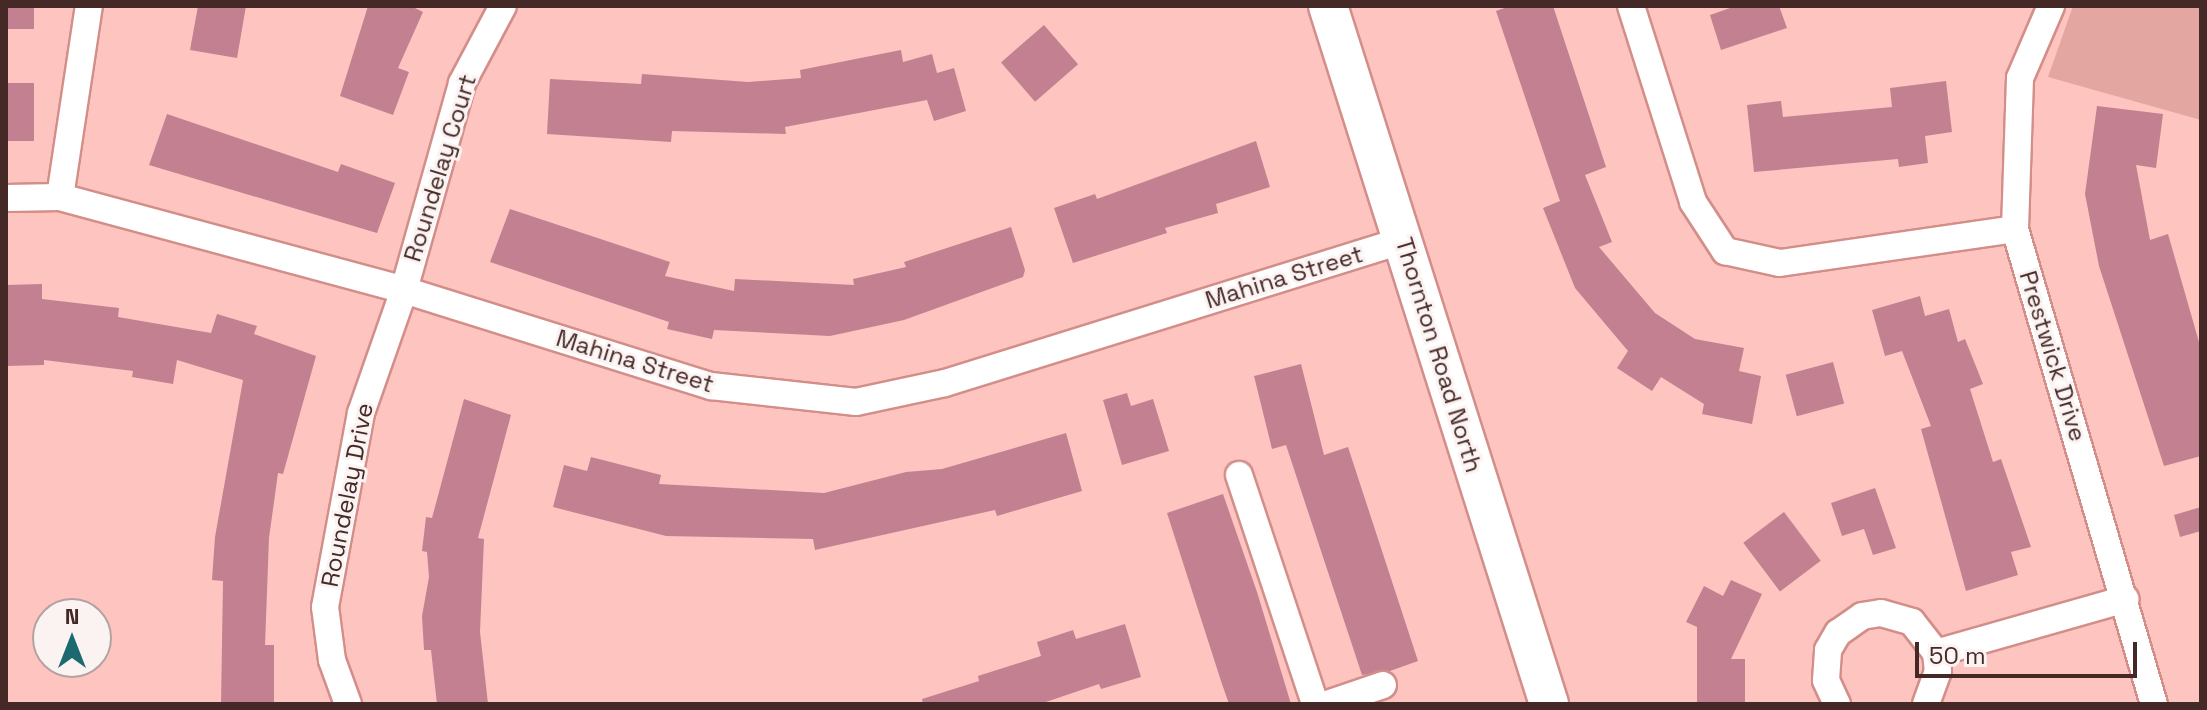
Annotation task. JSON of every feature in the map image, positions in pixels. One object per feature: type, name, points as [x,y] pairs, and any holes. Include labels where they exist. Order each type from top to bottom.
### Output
[{"type":"main road","name":"Thornton Road North","points":[[1328,6],[1549,704]]},
{"type":"street","points":[[60,197],[89,6]]},
{"type":"street","name":"Roundelay Court","points":[[404,290],[462,83],[503,6]]},
{"type":"street","points":[[1631,6],[1693,202],[1725,251],[1780,263],[2015,229]]},
{"type":"street","name":"Prestwick Drive","points":[[2051,6],[2020,78],[2015,229],[2154,704]]},
{"type":"street","name":"Mahina Street","points":[[6,198],[60,197],[404,290],[711,386],[856,402],[945,383],[1403,240]]},
{"type":"street","name":"Roundelay Drive","points":[[348,704],[332,660],[325,607],[361,413],[404,290]]},
{"type":"street","points":[[1239,475],[1315,704]]},
{"type":"street","points":[[1936,653],[2125,599]]},
{"type":"street","points":[[1837,704],[1826,680],[1828,650],[1838,633],[1862,616],[1894,614],[1912,622],[1936,653],[1938,671],[1926,704]]},
{"type":"street","points":[[1327,704],[1383,685]]},
{"type":"shaded area","points":[[2073,6],[2201,6],[2201,120],[2048,77]]},
{"type":"building","points":[[6,6],[34,6],[34,29],[6,29]]},
{"type":"building","points":[[198,6],[246,6],[237,58],[190,50]]},
{"type":"building","points":[[368,6],[411,6],[423,12],[398,68],[409,72],[393,115],[340,96]]},
{"type":"building","points":[[1510,6],[1553,6],[1606,167],[1585,175],[1612,242],[1599,247],[1655,313],[1695,339],[1744,348],[1739,371],[1761,376],[1752,424],[1702,414],[1704,404],[1661,377],[1652,391],[1617,368],[1628,351],[1575,288],[1543,208],[1560,201],[1496,11]]},
{"type":"building","points":[[1736,6],[1779,6],[1787,28],[1721,50],[1710,15]]},
{"type":"building","points":[[1044,25],[1078,64],[1035,102],[1001,62]]},
{"type":"building","points":[[901,50],[903,62],[932,54],[937,73],[954,68],[966,111],[934,121],[927,100],[785,127],[786,134],[672,131],[671,142],[547,134],[550,79],[641,84],[642,74],[748,82],[801,78],[800,70]]},
{"type":"building","points":[[1946,81],[1952,132],[1925,136],[1928,163],[1899,167],[1898,159],[1754,172],[1747,105],[1781,101],[1783,117],[1892,107],[1890,88]]},
{"type":"building","points":[[6,83],[34,83],[34,141],[6,141]]},
{"type":"building","points":[[2097,106],[2163,114],[2156,168],[2136,165],[2150,240],[2168,234],[2201,349],[2201,456],[2164,466],[2099,266],[2085,194]]},
{"type":"building","points":[[167,114],[338,172],[341,164],[395,183],[377,233],[149,165]]},
{"type":"building","points":[[1256,141],[1270,187],[1216,204],[1218,213],[1165,228],[1167,233],[1073,263],[1054,208],[1095,194],[1097,199]]},
{"type":"building","points":[[510,209],[670,262],[665,276],[734,291],[735,279],[854,285],[853,279],[906,267],[904,262],[1011,227],[1025,270],[1023,277],[904,320],[830,336],[714,330],[712,339],[667,329],[669,322],[490,262]]},
{"type":"building","points":[[42,284],[42,299],[119,308],[118,317],[211,333],[217,314],[257,326],[254,334],[316,356],[283,474],[278,473],[269,538],[265,645],[274,645],[274,704],[221,704],[223,581],[212,580],[215,537],[243,380],[177,360],[173,384],[132,377],[133,371],[44,360],[44,365],[6,366],[6,285]]},
{"type":"building","points":[[1920,296],[1925,316],[1949,309],[1958,342],[1965,339],[1983,384],[1970,389],[1993,462],[2001,459],[2031,547],[2011,552],[2018,575],[1966,591],[1921,429],[1931,426],[1902,351],[1885,356],[1872,310]]},
{"type":"building","points":[[1833,362],[1844,404],[1797,416],[1786,375]]},
{"type":"building","points":[[1301,364],[1324,455],[1348,447],[1418,661],[1390,671],[1362,675],[1286,445],[1272,449],[1254,376]]},
{"type":"building","points":[[1127,393],[1131,406],[1153,399],[1169,451],[1122,465],[1103,400]]},
{"type":"building","points":[[464,399],[511,415],[478,538],[484,539],[480,632],[488,704],[437,704],[431,650],[424,650],[422,616],[429,577],[427,552],[422,551],[426,517],[432,518]]},
{"type":"building","points":[[1066,433],[1082,491],[997,516],[995,510],[815,550],[813,539],[666,536],[553,507],[564,465],[587,471],[591,457],[661,475],[659,484],[824,493],[906,472],[942,469]]},
{"type":"building","points":[[1875,488],[1896,548],[1873,555],[1864,529],[1842,536],[1831,503]]},
{"type":"building","points":[[1223,494],[1291,704],[1229,704],[1221,681],[1167,513]]},
{"type":"building","points":[[2201,507],[2201,531],[2180,537],[2174,515]]},
{"type":"building","points":[[1784,512],[1821,561],[1780,591],[1743,543]]},
{"type":"building","points":[[1731,580],[1762,594],[1731,659],[1745,659],[1745,704],[1697,704],[1697,627],[1686,622],[1704,586],[1723,596]]},
{"type":"building","points":[[1125,624],[1141,677],[1101,689],[1099,684],[1040,704],[923,704],[922,699],[979,681],[978,676],[1041,656],[1037,642],[1073,630],[1076,639]]}]
